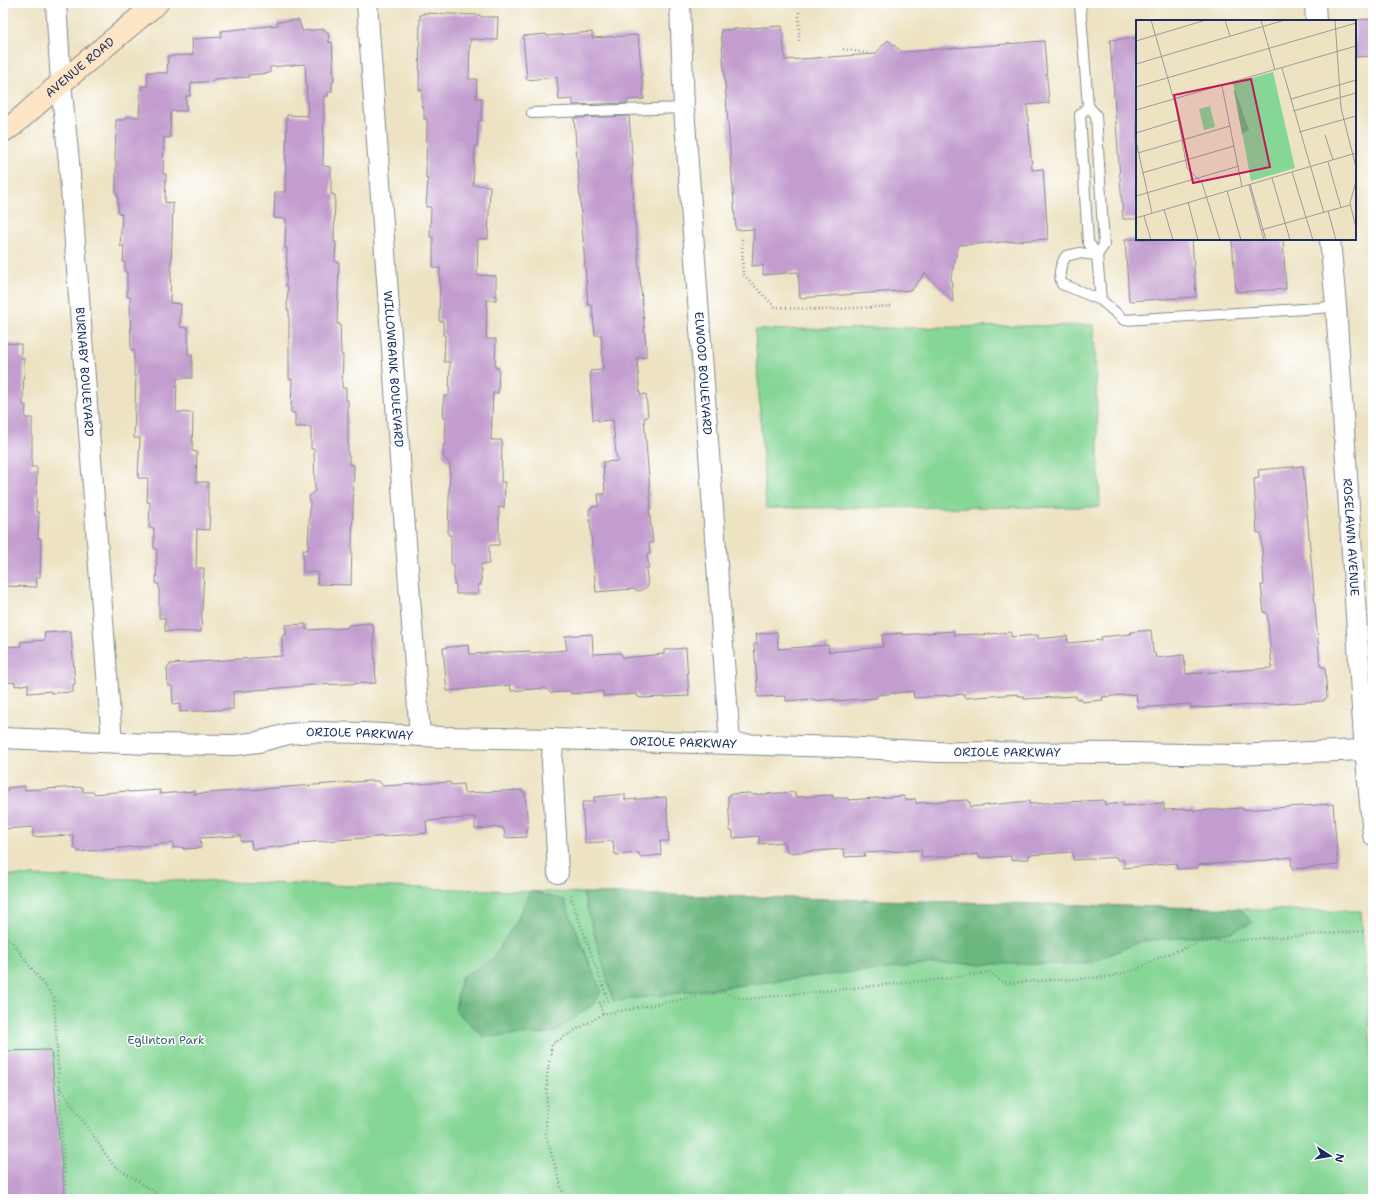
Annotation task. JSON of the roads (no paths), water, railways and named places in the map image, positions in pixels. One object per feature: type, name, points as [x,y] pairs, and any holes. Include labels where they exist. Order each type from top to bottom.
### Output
[{"type":"main road","name":"AVENUE ROAD","points":[[3,131],[12,126],[157,3]]},
{"type":"street","name":"BURNABY BOULEVARD","points":[[56,3],[112,742]]},
{"type":"street","name":"WILLOWBANK BOULEVARD","points":[[367,3],[420,736]]},
{"type":"street","name":"ELWOOD BOULEVARD","points":[[680,3],[684,108],[730,744]]},
{"type":"street","points":[[1315,3],[1316,20]]},
{"type":"street","name":"ROSELAWN AVENUE","points":[[1330,240],[1373,834]]},
{"type":"street","name":"ORIOLE PARKWAY","points":[[3,738],[149,744],[235,745],[258,742],[288,734],[312,732],[842,747],[937,752],[1133,753],[1232,756],[1367,742]]},
{"type":"street","points":[[553,739],[552,761],[558,874]]},
{"type":"lane","points":[[1080,3],[1088,106],[1096,115],[1104,245],[1096,255]]},
{"type":"lane","points":[[1088,106],[1080,115],[1088,242],[1096,255],[1101,300]]},
{"type":"lane","points":[[532,113],[684,108]]},
{"type":"lane","points":[[1096,255],[1079,253],[1066,256],[1062,263],[1059,275],[1062,284],[1101,300],[1124,320],[1336,306]]},
{"type":"park label","name":"Eglinton Park","points":[[166,1040]]}]
